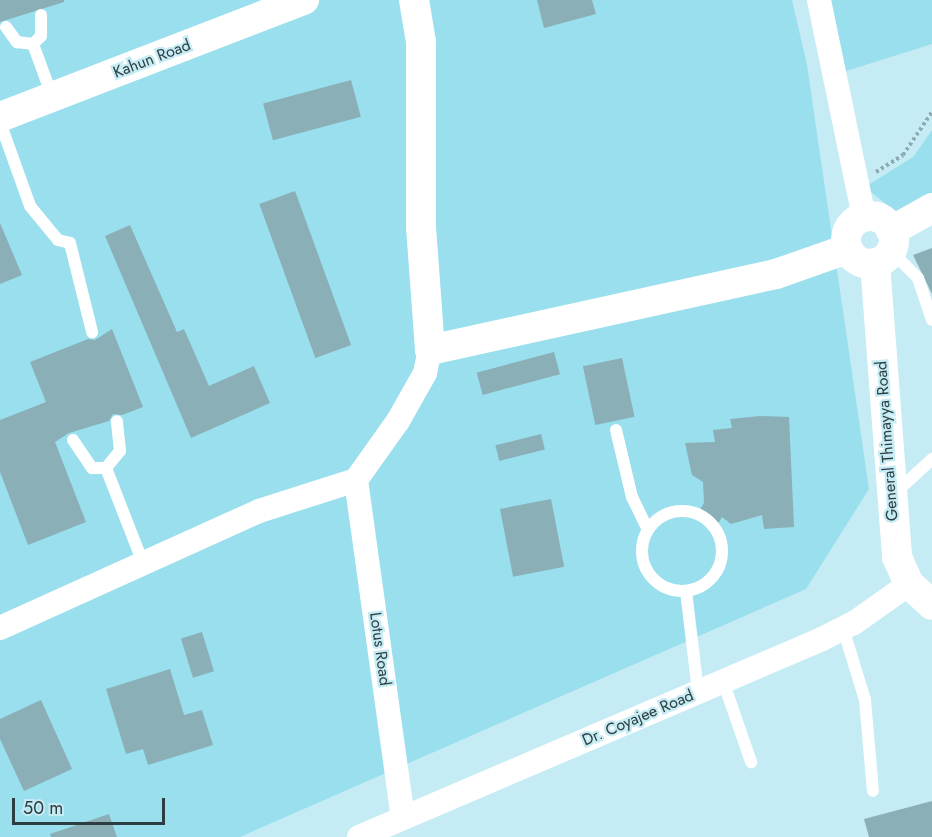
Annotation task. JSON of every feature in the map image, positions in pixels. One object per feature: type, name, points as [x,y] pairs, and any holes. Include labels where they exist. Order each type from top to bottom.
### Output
[{"type":"street","name":"Kahun Road","points":[[0,119],[304,0]]},
{"type":"street","points":[[0,628],[259,511],[356,480],[398,421],[425,373],[430,350],[421,227],[421,42],[414,0]]},
{"type":"street","points":[[819,0],[864,217]]},
{"type":"street","points":[[886,248],[883,220],[864,217],[849,229],[848,249],[862,262],[886,248],[932,208]]},
{"type":"street","name":"General Thimayya Road","points":[[886,248],[891,496],[897,556],[925,597]]},
{"type":"street","points":[[430,350],[776,274],[848,249]]},
{"type":"street","name":"Lotus Road","points":[[356,480],[404,818]]},
{"type":"street","name":"Dr. Coyajee Road","points":[[359,837],[843,628],[925,597]]},
{"type":"lane","points":[[33,44],[41,36],[41,15]]},
{"type":"lane","points":[[6,27],[17,42],[33,44]]},
{"type":"lane","points":[[33,44],[53,97]]},
{"type":"lane","points":[[0,119],[30,206],[58,240],[70,243],[92,332]]},
{"type":"lane","points":[[886,248],[918,278],[932,320]]},
{"type":"lane","points":[[106,468],[120,451],[117,421]]},
{"type":"lane","points":[[616,430],[632,497],[647,528]]},
{"type":"lane","points":[[73,440],[92,468],[106,468]]},
{"type":"lane","points":[[891,496],[932,459]]},
{"type":"lane","points":[[106,468],[143,563]]},
{"type":"lane","points":[[683,510],[706,522],[716,534],[722,547],[720,569],[701,586],[686,591],[660,583],[650,573],[642,550],[647,528],[657,517],[683,510]]},
{"type":"lane","points":[[686,591],[698,692]]},
{"type":"lane","points":[[843,628],[865,700],[873,791]]},
{"type":"lane","points":[[723,681],[752,762]]},
{"type":"path","points":[[857,183],[903,155],[932,112]]},
{"type":"shaded area","points":[[0,0],[792,0],[807,65],[869,489],[806,589],[240,837],[0,837]]},
{"type":"shaded area","points":[[827,0],[932,0],[932,44],[843,72]]},
{"type":"shaded area","points":[[932,130],[932,194],[897,213],[865,187],[913,157]]},
{"type":"building","points":[[0,0],[64,0],[64,2],[0,22]]},
{"type":"building","points":[[537,0],[592,0],[596,14],[544,28]]},
{"type":"building","points":[[351,80],[361,117],[273,140],[263,104]]},
{"type":"building","points":[[295,191],[351,345],[315,358],[259,204]]},
{"type":"building","points":[[0,223],[22,275],[0,284]]},
{"type":"building","points":[[130,225],[177,332],[184,329],[209,386],[254,366],[270,403],[191,438],[105,236]]},
{"type":"building","points":[[932,248],[932,294],[913,255]]},
{"type":"building","points":[[112,329],[143,407],[122,415],[113,414],[109,421],[69,433],[55,442],[86,522],[28,545],[0,472],[0,420],[46,402],[30,362],[88,339],[95,340]]},
{"type":"building","points":[[554,352],[560,374],[483,395],[477,373]]},
{"type":"building","points":[[622,358],[634,417],[595,425],[583,366]]},
{"type":"building","points":[[760,416],[789,417],[794,527],[764,529],[762,515],[731,524],[722,517],[716,527],[698,513],[704,503],[703,482],[692,475],[685,443],[715,442],[713,430],[732,428],[730,419]]},
{"type":"building","points":[[541,434],[545,450],[499,461],[495,445]]},
{"type":"building","points":[[551,499],[564,567],[513,577],[500,509]]},
{"type":"building","points":[[202,632],[214,671],[193,678],[181,638]]},
{"type":"building","points":[[170,669],[184,715],[202,710],[213,745],[148,765],[143,749],[126,754],[106,689]]},
{"type":"building","points":[[41,700],[72,769],[24,791],[0,739],[0,719]]},
{"type":"building","points":[[932,801],[932,837],[869,837],[864,819]]},
{"type":"building","points":[[109,814],[117,837],[51,837],[50,834]]}]
